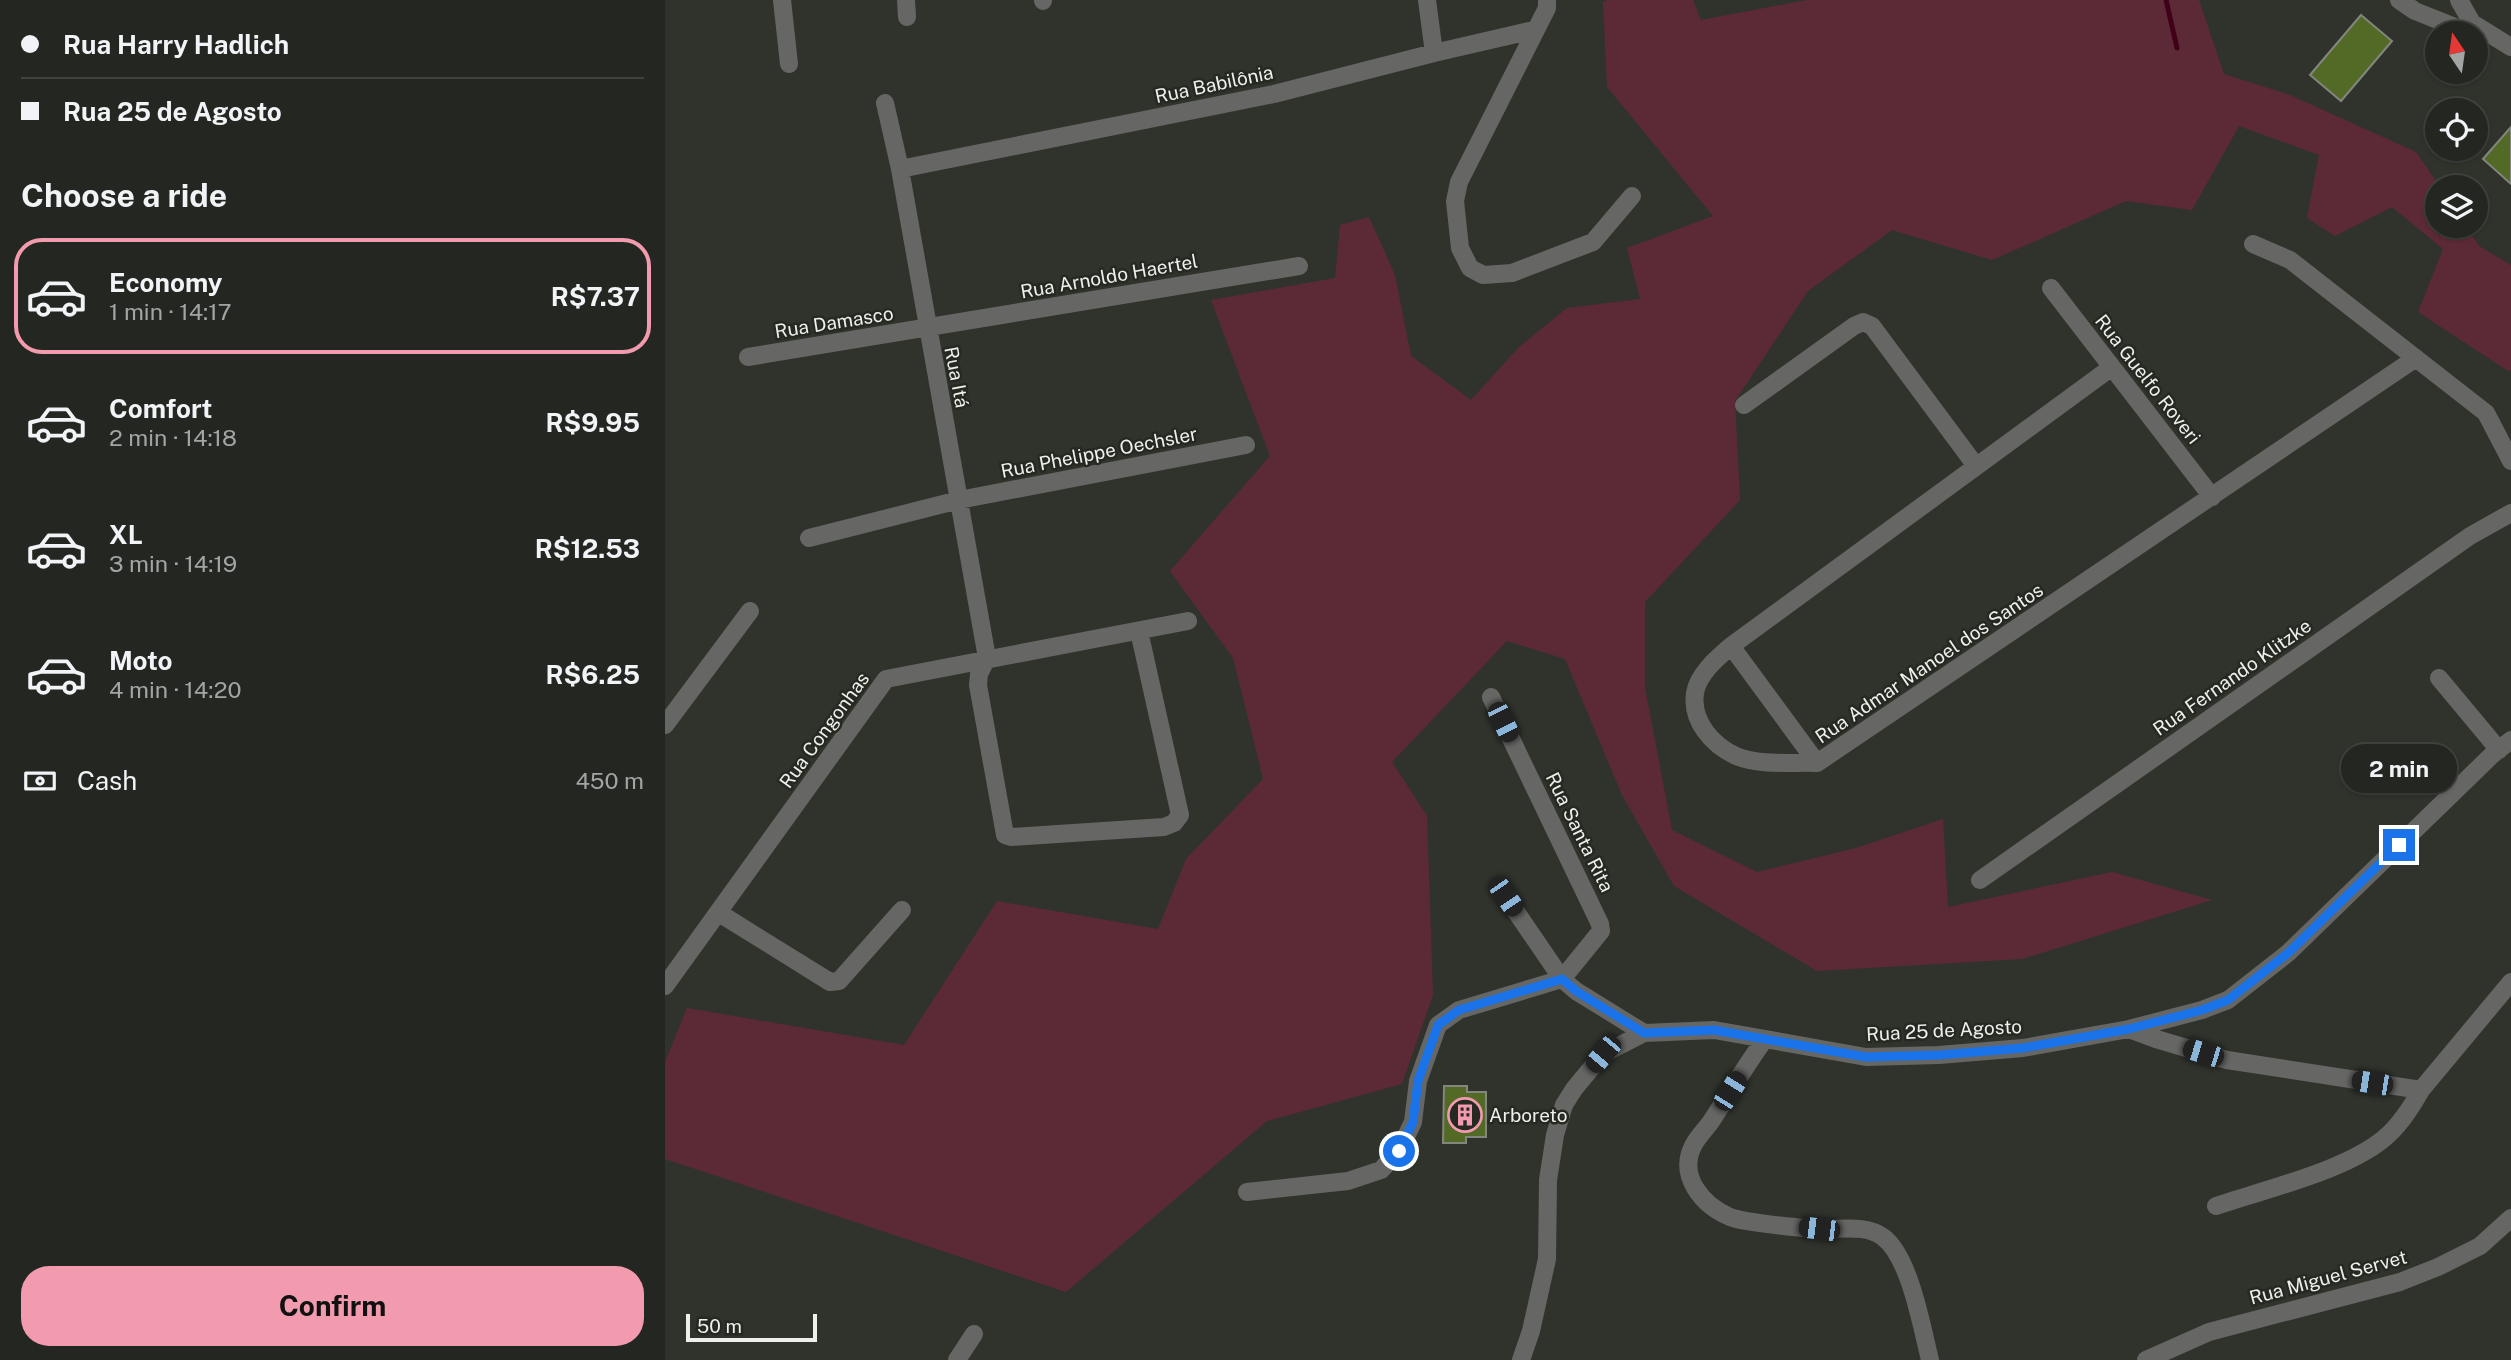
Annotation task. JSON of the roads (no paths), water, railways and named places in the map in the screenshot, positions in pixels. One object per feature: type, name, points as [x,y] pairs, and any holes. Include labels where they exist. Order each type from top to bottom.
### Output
[{"type":"street","points":[[782,0],[789,64]]},
{"type":"street","points":[[1427,0],[1434,53]]},
{"type":"street","points":[[1547,0],[1547,8],[1459,182],[1455,201],[1460,248],[1470,268],[1483,275],[1512,273],[1593,242],[1632,196]]},
{"type":"street","points":[[2399,0],[2415,11],[2446,21]]},
{"type":"street","points":[[2459,0],[2469,21]]},
{"type":"street","points":[[2468,0],[2472,21]]},
{"type":"street","name":"Rua Babilônia","points":[[900,169],[1273,94],[1534,30]]},
{"type":"street","name":"Rua Itá","points":[[885,103],[900,169],[987,658]]},
{"type":"street","points":[[2253,244],[2290,260],[2486,413],[2511,461]]},
{"type":"street","name":"Rua Arnoldo Haertel","points":[[927,328],[1299,266]]},
{"type":"street","name":"Rua Guelfo Roveri","points":[[2051,288],[2212,497]]},
{"type":"street","points":[[1744,405],[1863,322],[1872,326],[1976,466]]},
{"type":"street","name":"Rua Damasco","points":[[748,357],[927,328]]},
{"type":"street","name":"Rua Admar Manoel dos Santos","points":[[2112,367],[1731,646],[1709,666],[1695,691],[1697,714],[1706,735],[1737,756],[1759,760],[1817,762],[2416,358]]},
{"type":"street","name":"Rua Phelippe Oechsler","points":[[809,538],[959,500],[1246,445]]},
{"type":"street","name":"Rua Fernando Klitzke","points":[[1980,880],[2470,536],[2511,513]]},
{"type":"street","points":[[665,725],[750,611]]},
{"type":"street","name":"Rua Congonhas","points":[[665,986],[885,679],[1188,621]]},
{"type":"street","points":[[987,658],[979,674],[978,685],[1005,835],[1011,837],[1164,827],[1174,823],[1180,815],[1139,631]]},
{"type":"street","points":[[1731,646],[1817,762]]},
{"type":"street","points":[[2439,678],[2505,745]]},
{"type":"street","name":"Rua Santa Rita","points":[[1491,697],[1600,924],[1601,931],[1562,979]]},
{"type":"street","name":"Rua 25 de Agosto","points":[[1521,1360],[1531,1331],[1547,1259],[1548,1180],[1555,1135],[1564,1105],[1603,1054],[1644,1033],[1714,1030],[1866,1057],[1939,1055],[2023,1048],[2129,1029],[2202,1010],[2228,1000],[2288,953],[2505,745]]},
{"type":"street","points":[[1506,897],[1562,979],[1576,991],[1644,1033]]},
{"type":"street","points":[[719,913],[830,982],[839,981],[902,910]]},
{"type":"street","points":[[1247,1192],[1348,1181],[1381,1170],[1399,1151],[1413,1122],[1418,1081],[1438,1025],[1459,1010],[1562,979]]},
{"type":"street","points":[[2216,1206],[2339,1165],[2367,1152],[2390,1134],[2421,1090],[2511,982]]},
{"type":"street","points":[[2129,1029],[2227,1060],[2421,1090]]},
{"type":"street","points":[[1765,1039],[1693,1147],[1688,1171],[1695,1190],[1710,1205],[1732,1218],[1819,1229],[1858,1229],[1882,1236],[1893,1247],[1903,1267],[1917,1305],[1930,1360]]},
{"type":"street","name":"Rua Miguel Servet","points":[[2146,1360],[2209,1332],[2400,1282],[2480,1246],[2511,1218]]},
{"type":"street","points":[[957,1360],[974,1334]]},
{"type":"waterway","points":[[2166,0],[2177,48]]},
{"type":"place","name":"Arboreto","points":[[1465,1115]]}]
